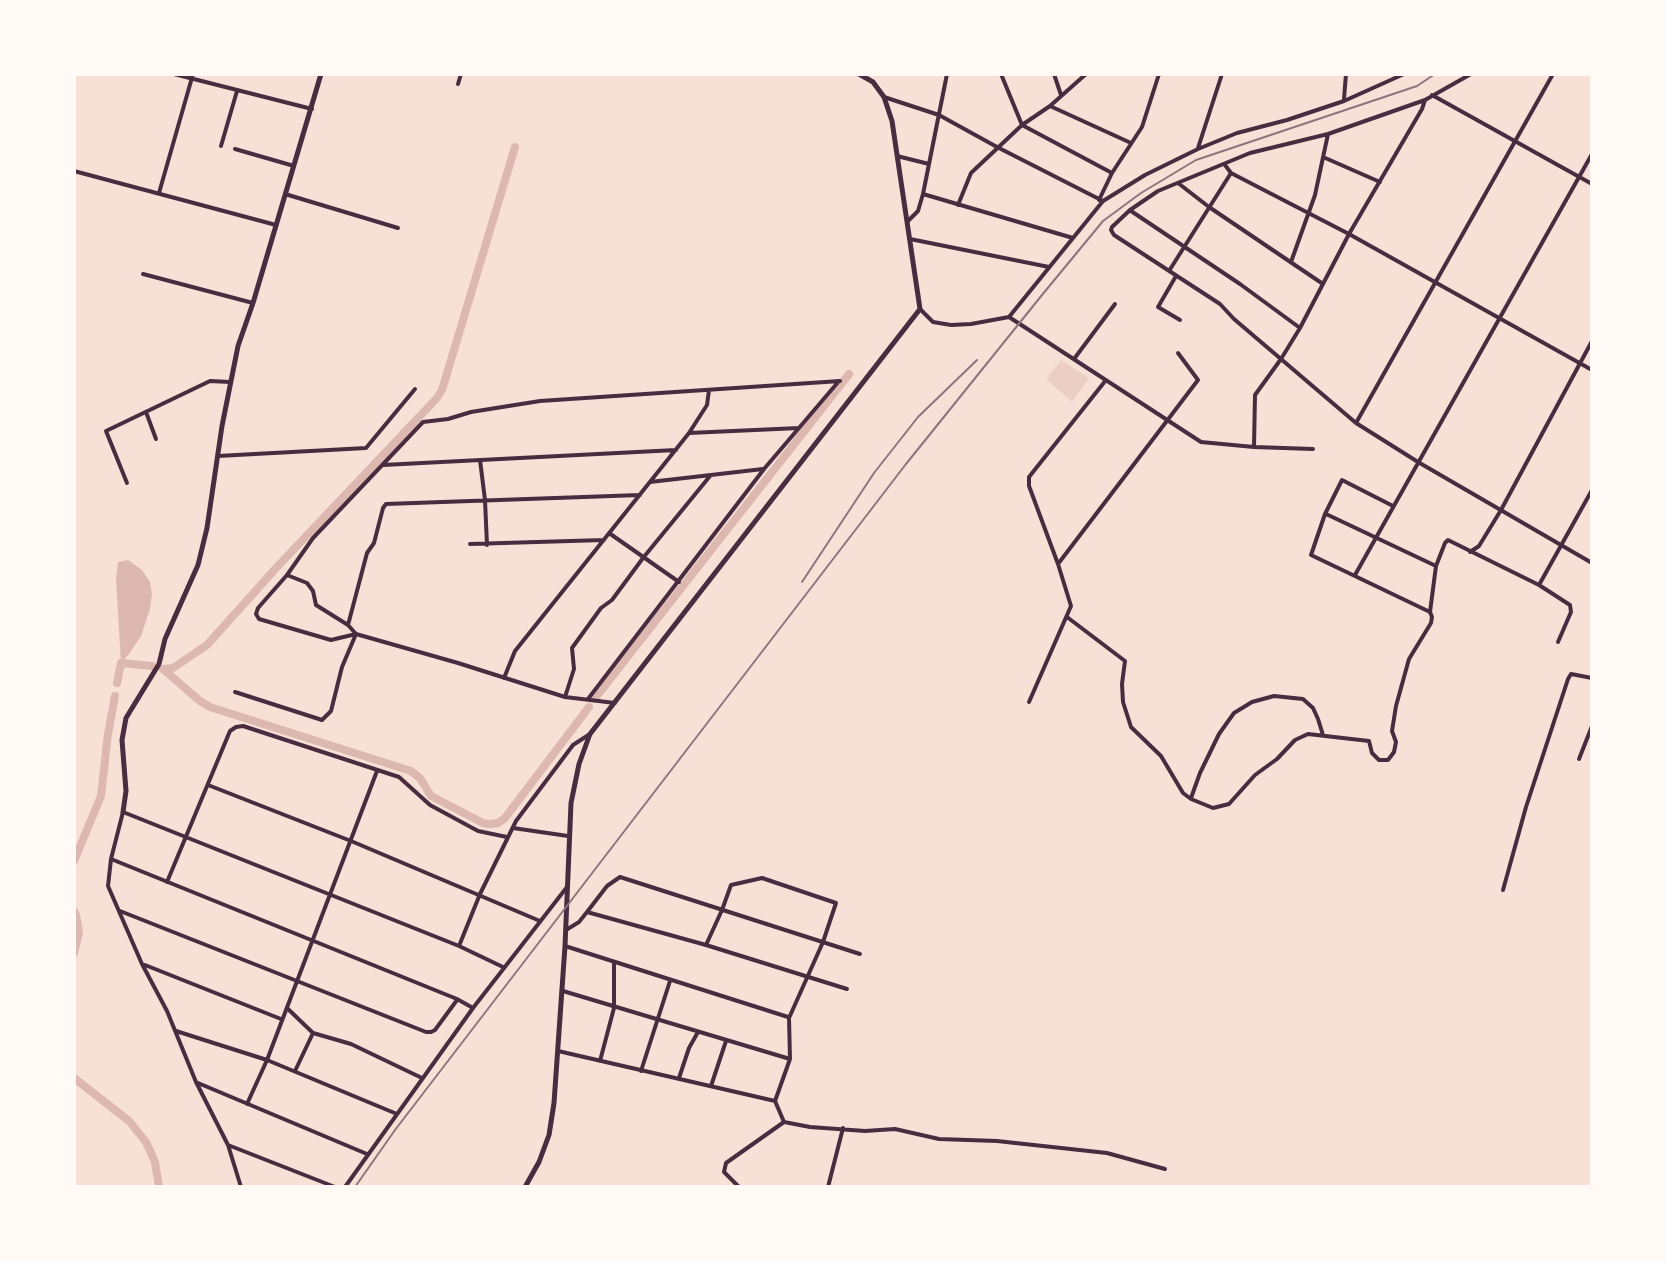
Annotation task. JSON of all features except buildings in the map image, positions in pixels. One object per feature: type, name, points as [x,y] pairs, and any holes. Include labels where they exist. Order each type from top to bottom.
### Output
[{"type":"street","points":[[174,74],[193,76],[237,91],[312,109]]},
{"type":"street","points":[[241,1187],[228,1145],[196,1082],[176,1031],[108,886],[126,791],[122,740],[126,718],[159,664],[165,639],[198,565],[238,346],[321,74]]},
{"type":"street","points":[[458,84],[461,74]]},
{"type":"street","points":[[859,74],[873,82],[884,97],[892,121],[920,309],[933,322],[951,325],[1009,317],[1101,200],[1112,173],[1142,127],[1159,74]]},
{"type":"street","points":[[907,222],[918,211],[923,194],[947,74]]},
{"type":"street","points":[[1001,74],[1022,125],[1112,173]]},
{"type":"street","points":[[1054,74],[1061,95]]},
{"type":"street","points":[[958,205],[971,173],[1022,125],[1050,106],[1086,74]]},
{"type":"street","points":[[1198,149],[1222,74]]},
{"type":"street","points":[[1344,101],[1346,74]]},
{"type":"street","points":[[1101,200],[1198,149],[1237,133],[1344,101],[1404,74]]},
{"type":"street","points":[[1471,74],[1425,100],[1328,134],[1250,153],[1158,191],[1112,227],[1114,235],[1220,304],[1356,423],[1592,563]]},
{"type":"street","points":[[1356,423],[1553,74]]},
{"type":"street","points":[[159,193],[193,76]]},
{"type":"street","points":[[221,146],[237,91]]},
{"type":"street","points":[[1432,95],[1592,184]]},
{"type":"street","points":[[884,97],[939,115],[1101,200]]},
{"type":"street","points":[[1254,447],[1255,395],[1300,328],[1425,100]]},
{"type":"street","points":[[1050,106],[1131,143]]},
{"type":"street","points":[[1291,262],[1315,195],[1328,134]]},
{"type":"street","points":[[235,149],[294,166]]},
{"type":"street","points":[[1355,575],[1592,154]]},
{"type":"street","points":[[897,156],[929,164]]},
{"type":"street","points":[[1322,157],[1380,182]]},
{"type":"street","points":[[1224,164],[1231,173],[1349,234],[1592,370]]},
{"type":"street","points":[[74,171],[276,225]]},
{"type":"street","points":[[1169,271],[1231,173]]},
{"type":"street","points":[[1178,183],[1323,284]]},
{"type":"street","points":[[285,194],[398,228]]},
{"type":"street","points":[[923,194],[1073,238]]},
{"type":"street","points":[[1130,210],[1300,328]]},
{"type":"street","points":[[910,239],[1049,267]]},
{"type":"street","points":[[143,274],[253,303]]},
{"type":"street","points":[[1176,276],[1158,307],[1180,320]]},
{"type":"street","points":[[1074,359],[1115,304]]},
{"type":"street","points":[[459,946],[480,894],[516,821],[573,745],[590,734],[615,703],[920,309]]},
{"type":"street","points":[[1009,317],[1201,442],[1313,449]]},
{"type":"street","points":[[1470,552],[1479,546],[1501,510],[1592,341]]},
{"type":"street","points":[[1058,564],[1198,380],[1178,353]]},
{"type":"street","points":[[1029,702],[1071,606],[1029,486],[1029,477],[1106,380]]},
{"type":"street","points":[[127,483],[106,431],[210,381],[230,382]]},
{"type":"street","points":[[588,699],[764,469],[840,381],[540,401],[423,422],[313,538],[256,614],[259,619],[331,640],[356,634],[565,697],[615,703]]},
{"type":"street","points":[[218,456],[366,448],[415,389]]},
{"type":"street","points":[[504,678],[515,651],[689,433],[707,405],[709,390]]},
{"type":"street","points":[[146,412],[156,439]]},
{"type":"street","points":[[689,433],[799,428]]},
{"type":"street","points":[[383,465],[676,450]]},
{"type":"street","points":[[480,460],[487,545]]},
{"type":"street","points":[[650,482],[764,469]]},
{"type":"street","points":[[565,697],[574,669],[572,648],[601,608],[612,600],[710,476]]},
{"type":"street","points":[[1393,507],[1342,480],[1325,514],[1311,555],[1430,612]]},
{"type":"street","points":[[1539,585],[1592,490]]},
{"type":"street","points":[[348,625],[367,553],[374,543],[386,504],[640,495]]},
{"type":"street","points":[[1325,514],[1436,566]]},
{"type":"street","points":[[609,533],[679,582]]},
{"type":"street","points":[[470,544],[604,540]]},
{"type":"street","points":[[1067,617],[1125,661],[1123,702],[1131,727],[1161,756],[1183,793],[1213,808],[1229,804],[1255,775],[1277,759],[1295,740],[1308,734],[1369,741],[1372,753],[1379,760],[1388,760],[1396,742],[1392,731],[1396,706],[1409,659],[1431,623],[1436,566],[1448,540],[1539,585],[1570,605],[1571,612],[1558,642]]},
{"type":"street","points":[[287,575],[307,583],[313,591],[316,605],[348,625],[356,634]]},
{"type":"street","points":[[235,692],[322,720],[331,711],[342,667],[356,634]]},
{"type":"street","points":[[1503,890],[1526,807],[1571,674],[1592,677]]},
{"type":"street","points":[[1191,799],[1219,734],[1234,713],[1252,702],[1274,696],[1303,699],[1313,708],[1323,735]]},
{"type":"street","points":[[167,882],[230,731],[243,726],[399,777],[430,805],[478,831],[507,837]]},
{"type":"street","points":[[1579,759],[1592,726]]},
{"type":"street","points":[[525,1187],[549,1135],[554,1103],[571,803],[579,764],[590,734]]},
{"type":"street","points":[[247,1104],[267,1060],[377,771]]},
{"type":"street","points":[[208,785],[540,921]]},
{"type":"street","points":[[123,812],[459,946],[503,967]]},
{"type":"street","points":[[513,828],[568,836]]},
{"type":"street","points":[[111,859],[473,1008]]},
{"type":"street","points":[[566,930],[579,922],[607,886],[620,877],[860,954]]},
{"type":"street","points":[[706,945],[731,885],[762,878],[836,903],[809,977],[789,1018],[790,1059],[775,1101],[784,1122]]},
{"type":"street","points":[[345,1187],[503,967],[567,887]]},
{"type":"street","points":[[118,910],[431,1032],[457,999]]},
{"type":"street","points":[[587,912],[847,989]]},
{"type":"street","points":[[565,946],[789,1018]]},
{"type":"street","points":[[600,1061],[614,1008],[614,962]]},
{"type":"street","points":[[142,964],[282,1020]]},
{"type":"street","points":[[641,1071],[671,980]]},
{"type":"street","points":[[562,991],[790,1059]]},
{"type":"street","points":[[287,1008],[313,1033],[351,1044],[422,1078]]},
{"type":"street","points":[[176,1031],[267,1060],[397,1114]]},
{"type":"street","points":[[679,1079],[698,1032]]},
{"type":"street","points":[[295,1072],[313,1033]]},
{"type":"street","points":[[711,1086],[726,1041]]},
{"type":"street","points":[[558,1051],[775,1101]]},
{"type":"street","points":[[196,1082],[367,1154]]},
{"type":"street","points":[[739,1187],[724,1172],[726,1163],[784,1122],[865,1131],[895,1129],[939,1139],[997,1141],[1107,1153],[1165,1169]]},
{"type":"street","points":[[828,1187],[843,1128]]},
{"type":"street","points":[[228,1145],[335,1187]]},
{"type":"shaded area","points":[[1061,360],[1089,378],[1072,402],[1046,379]]},
{"type":"shaded area","points":[[128,560],[142,570],[150,582],[152,594],[141,636],[121,663],[116,578],[118,562]]},
{"type":"waterway","points":[[163,669],[173,668],[207,645],[437,398],[442,390],[515,147]]},
{"type":"waterway","points":[[596,697],[849,374]]},
{"type":"waterway","points":[[117,683],[121,663],[152,666]]},
{"type":"waterway","points":[[163,669],[210,707],[411,771],[420,778],[431,796],[490,824],[505,818],[589,707]]},
{"type":"waterway","points":[[74,861],[101,796],[115,696]]},
{"type":"waterway","points":[[74,911],[79,933],[74,953]]},
{"type":"waterway","points":[[74,1078],[129,1121],[146,1142],[155,1162],[159,1187]]},
{"type":"railway","points":[[355,1187],[395,1130],[906,464],[1103,221],[1141,193],[1196,160],[1417,86],[1435,74]]},
{"type":"railway","points":[[802,582],[874,473],[918,417],[977,360]]}]
